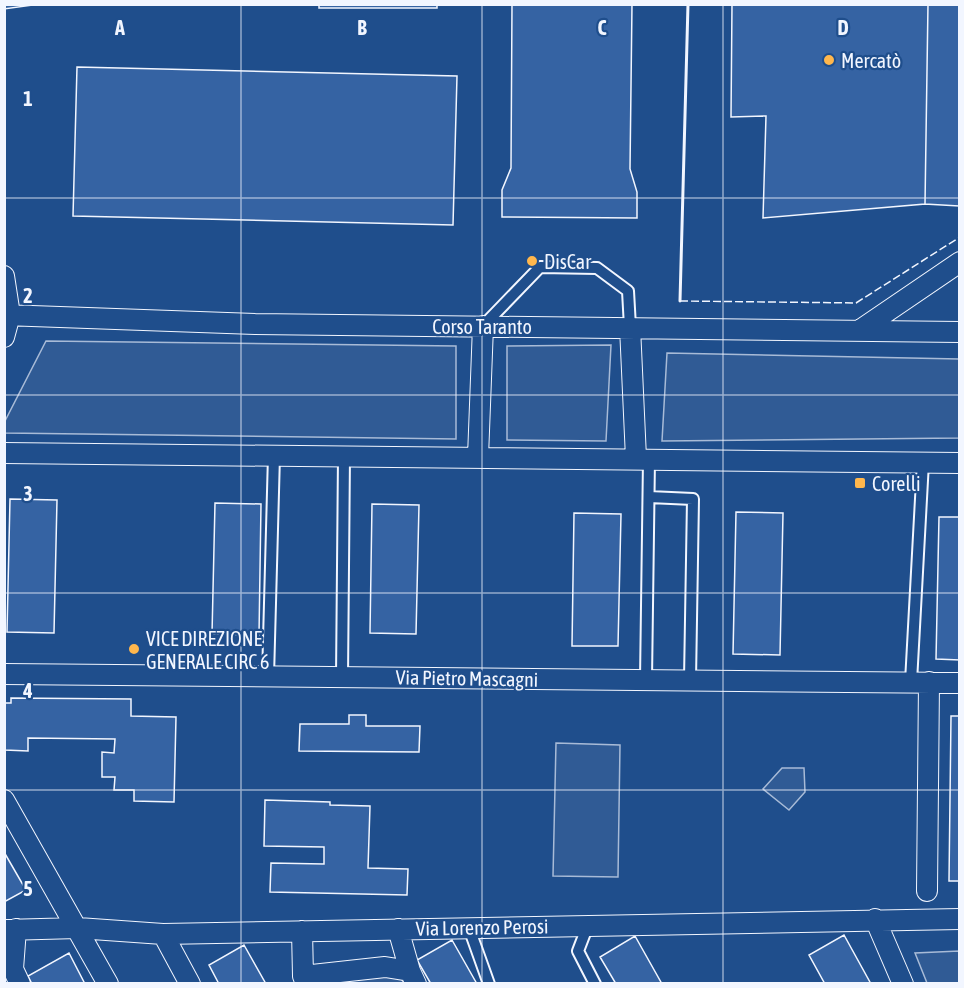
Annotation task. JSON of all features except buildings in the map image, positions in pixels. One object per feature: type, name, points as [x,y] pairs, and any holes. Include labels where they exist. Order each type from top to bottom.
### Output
[{"type":"street","points":[[860,330],[960,262]]},
{"type":"street","points":[[4,276],[7,315],[4,337]]},
{"type":"street","name":"Corso Taranto","points":[[7,315],[255,324],[960,332]]},
{"type":"street","points":[[478,457],[483,326]]},
{"type":"street","points":[[630,327],[643,458]]},
{"type":"street","points":[[4,453],[960,463]]},
{"type":"street","name":"Via Pietro Mascagni","points":[[4,674],[960,683]]},
{"type":"street","points":[[920,682],[927,891]]},
{"type":"street","points":[[4,800],[108,984]]},
{"type":"street","points":[[875,919],[903,984]]},
{"type":"street","name":"Via Lorenzo Perosi","points":[[10,930],[78,928],[163,934],[302,931],[400,938],[469,928],[960,919]]},
{"type":"street","points":[[10,930],[13,969]]},
{"type":"street","points":[[302,931],[304,980],[385,968],[413,977]]},
{"type":"street","points":[[163,934],[190,984]]},
{"type":"street","points":[[400,938],[413,977]]},
{"type":"lane","points":[[483,326],[540,267],[597,268],[628,291],[630,327]]},
{"type":"lane","points":[[268,677],[274,455]]},
{"type":"lane","points":[[342,677],[344,456]]},
{"type":"lane","points":[[643,458],[649,497],[646,680]]},
{"type":"lane","points":[[920,682],[923,462]]},
{"type":"lane","points":[[649,497],[693,499],[690,680]]},
{"type":"lane","points":[[588,925],[578,951],[595,984]]},
{"type":"lane","points":[[469,928],[489,984]]},
{"type":"shaded area","points":[[46,341],[456,346],[456,439],[5,433],[5,421]]},
{"type":"shaded area","points":[[611,345],[606,441],[507,440],[507,346]]},
{"type":"shaded area","points":[[667,353],[959,359],[959,438],[662,441]]},
{"type":"shaded area","points":[[556,743],[620,745],[618,877],[553,876]]},
{"type":"shaded area","points":[[782,768],[804,768],[805,792],[789,810],[763,789]]},
{"type":"shaded area","points":[[959,951],[959,983],[927,983],[915,953]]},
{"type":"shaded area","points":[[398,974],[404,983],[311,984]]},
{"type":"fence","points":[[680,301],[856,303],[960,237]]},
{"type":"wall","points":[[680,301],[688,4]]},
{"type":"place","name":"Mercatò","points":[[829,60]]},
{"type":"place","name":"DisCar","points":[[532,261]]},
{"type":"place","name":"Corelli","points":[[860,483]]},
{"type":"place","name":"VICE DIREZIONE GENERALE CIRC 6","points":[[134,649]]}]
